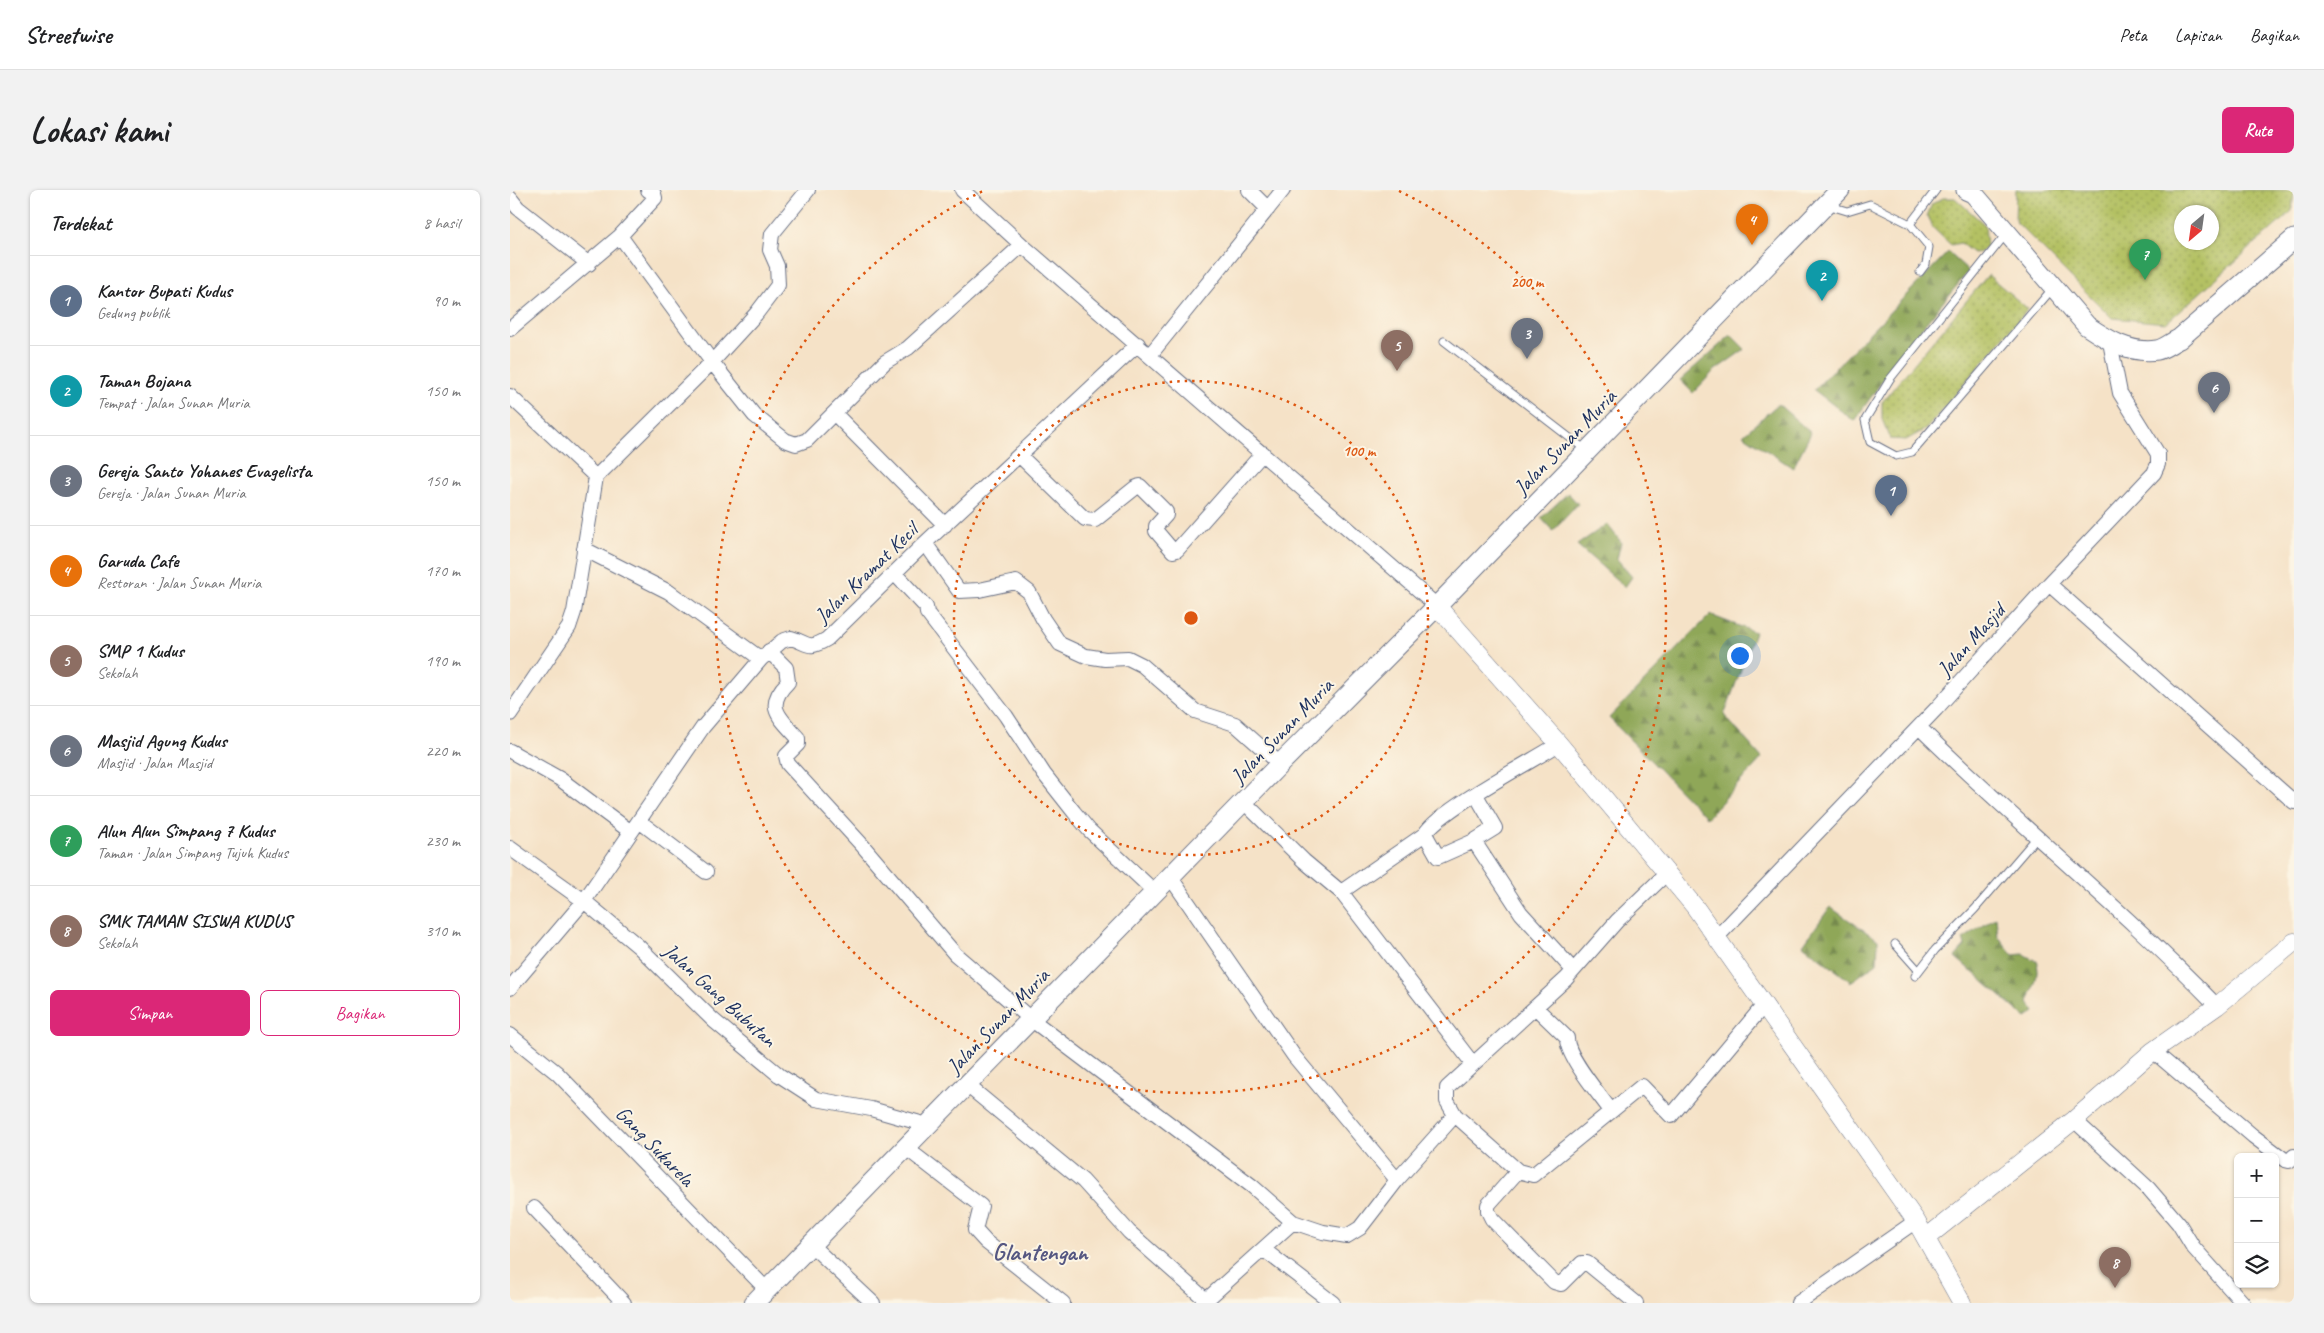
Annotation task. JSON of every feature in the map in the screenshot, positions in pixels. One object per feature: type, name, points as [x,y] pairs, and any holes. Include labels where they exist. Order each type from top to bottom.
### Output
[{"type":"main road","name":"Jalan Sunan Muria","points":[[761,1296],[1171,878],[1280,764],[1437,606],[1840,190]]},
{"type":"main road","points":[[1971,191],[2087,326],[2110,342],[2134,349],[2159,350],[2179,339],[2294,239]]},
{"type":"street","points":[[510,329],[620,236],[655,198],[654,194],[648,190]]},
{"type":"street","points":[[510,714],[569,627],[574,612],[596,477],[712,362],[756,314],[778,285],[777,266],[770,250],[772,234],[808,190]]},
{"type":"street","points":[[962,190],[1022,245],[1437,606],[1559,744],[1667,873],[1717,937],[1916,1221],[1962,1303]]},
{"type":"street","points":[[1249,190],[1268,209]]},
{"type":"street","points":[[1150,355],[1283,190]]},
{"type":"street","points":[[510,198],[518,208],[589,264]]},
{"type":"street","points":[[620,236],[712,362],[754,414],[785,440],[796,444],[807,440],[884,362],[908,348],[1022,245]]},
{"type":"street","name":"Jalan Masjid","points":[[1717,937],[1919,727],[2049,584],[2148,481],[2158,464],[2158,454],[2120,393],[2110,342]]},
{"type":"street","name":"Jalan Kramat Kecil","points":[[510,988],[584,901],[703,728],[765,655],[782,641],[791,638],[806,646],[815,646],[827,639],[925,543],[1138,344]]},
{"type":"street","points":[[510,396],[596,477]]},
{"type":"street","points":[[834,413],[945,525]]},
{"type":"street","points":[[1020,456],[1085,518],[1096,520],[1134,488],[1140,486],[1166,512],[1166,515],[1156,526],[1156,531],[1173,551],[1177,550],[1263,453]]},
{"type":"street","points":[[925,543],[959,590],[979,590],[1016,582],[1029,592],[1043,619],[1060,644],[1086,656],[1105,659],[1128,658],[1142,665],[1195,711],[1235,724],[1280,764]]},
{"type":"street","points":[[584,549],[669,592],[786,668],[788,682],[778,692],[774,702],[780,718],[798,738],[798,744],[786,756],[788,764],[862,845],[954,954],[1032,1020],[1252,1186],[1293,1222],[1323,1232],[1347,1236],[1360,1228],[1397,1180],[1454,1115]]},
{"type":"street","points":[[894,573],[926,607],[927,613],[1006,716],[1044,774],[1074,812],[1089,830],[1156,893]]},
{"type":"street","points":[[2049,584],[2294,802]]},
{"type":"street","points":[[1919,727],[1978,785],[2182,970],[2216,1006]]},
{"type":"street","points":[[1341,892],[1425,834],[1430,826],[1476,794],[1559,744]]},
{"type":"street","points":[[510,751],[635,826],[706,872]]},
{"type":"street","points":[[1425,834],[1438,857],[1474,841],[1495,828],[1476,794]]},
{"type":"street","points":[[1244,802],[1298,856],[1341,892],[1472,1064]]},
{"type":"street","points":[[1474,841],[1522,913],[1574,970]]},
{"type":"street","name":"Jalan Gang Bubutan","points":[[510,848],[584,901],[638,946],[712,1020],[779,1074],[808,1094],[816,1099],[871,1108],[927,1126]]},
{"type":"street","points":[[1667,873],[1617,921],[1574,970],[1448,1088],[1448,1101],[1454,1115],[1518,1171],[1524,1175],[1533,1175],[1642,1086],[1671,1116],[1764,1005]]},
{"type":"street","points":[[1171,878],[1294,1056],[1397,1180]]},
{"type":"street","points":[[1926,1238],[2074,1120],[2153,1051],[2216,1006],[2294,942]]},
{"type":"street","points":[[1534,1007],[1567,1038],[1567,1044],[1578,1063],[1611,1111]]},
{"type":"street","name":"Gang Sukarela","points":[[510,1035],[557,1073],[761,1296]]},
{"type":"street","points":[[2153,1051],[2284,1160],[2288,1161],[2294,1156]]},
{"type":"street","points":[[966,1085],[1083,1181],[1129,1232],[1204,1301],[1293,1222]]},
{"type":"street","points":[[2074,1120],[2149,1189],[2180,1224],[2193,1247],[2243,1303]]},
{"type":"street","points":[[906,1148],[968,1194],[981,1206],[975,1230],[986,1242],[1063,1303]]},
{"type":"street","points":[[1518,1171],[1488,1205],[1488,1211],[1492,1219],[1554,1282],[1561,1284],[1582,1263],[1587,1263],[1636,1303]]},
{"type":"street","points":[[534,1208],[624,1303]]},
{"type":"street","points":[[1798,1303],[1916,1221]]},
{"type":"street","points":[[810,1244],[873,1303]]},
{"type":"street","points":[[1263,1249],[1333,1303]]},
{"type":"lane","points":[[1910,224],[1936,190]]},
{"type":"lane","points":[[1827,205],[1847,211],[1870,204],[1910,224],[1929,248],[1926,264],[1920,272]]},
{"type":"lane","points":[[2009,237],[1890,379],[1865,420],[1870,442],[1896,456],[1912,452],[2053,287]]},
{"type":"lane","points":[[1444,341],[1587,452]]},
{"type":"lane","points":[[1895,944],[1917,974],[1935,950],[1975,909],[2037,838]]},
{"type":"green space","points":[[2016,190],[2294,190],[2292,211],[2166,323],[2112,318],[2015,221]]},
{"type":"green space","points":[[1943,198],[1955,198],[1985,225],[1987,247],[1981,252],[1973,253],[1960,243],[1951,245],[1932,227],[1927,216],[1932,204]]},
{"type":"green space","points":[[1948,252],[1969,271],[1911,341],[1854,421],[1814,390]]},
{"type":"green space","points":[[1988,275],[2028,309],[1926,429],[1906,440],[1890,439],[1882,419],[1882,402]]},
{"type":"green space","points":[[1731,335],[1745,349],[1714,371],[1693,393],[1680,380]]},
{"type":"green space","points":[[1778,404],[1811,433],[1793,468],[1743,435]]},
{"type":"green space","points":[[1568,493],[1578,504],[1553,531],[1541,518]]},
{"type":"green space","points":[[1607,524],[1621,542],[1617,559],[1632,577],[1625,587],[1577,545]]},
{"type":"green space","points":[[1710,615],[1755,632],[1724,715],[1762,758],[1707,818],[1609,718]]},
{"type":"green space","points":[[1830,907],[1878,940],[1877,963],[1851,982],[1803,945]]},
{"type":"green space","points":[[1996,917],[1998,936],[2013,955],[2023,954],[2038,962],[2036,980],[2028,1002],[2035,1012],[2026,1018],[1955,957],[1965,946],[1963,939]]},
{"type":"place","name":"Garuda Cafe","points":[[1752,245]]},
{"type":"place","name":"Alun Alun Simpang 7 Kudus","points":[[2145,280]]},
{"type":"place","name":"Taman Bojana","points":[[1822,301]]},
{"type":"place","name":"Gereja Santo Yohanes Evagelista","points":[[1527,359]]},
{"type":"place","name":"SMP 1 Kudus","points":[[1397,371]]},
{"type":"place","name":"Masjid Agung Kudus","points":[[2214,413]]},
{"type":"place","name":"Kantor Bupati Kudus","points":[[1891,516]]},
{"type":"place","name":"SMK TAMAN SISWA KUDUS","points":[[2115,1288]]},
{"type":"district","name":"Glantengan","points":[[1040,1252]]}]
